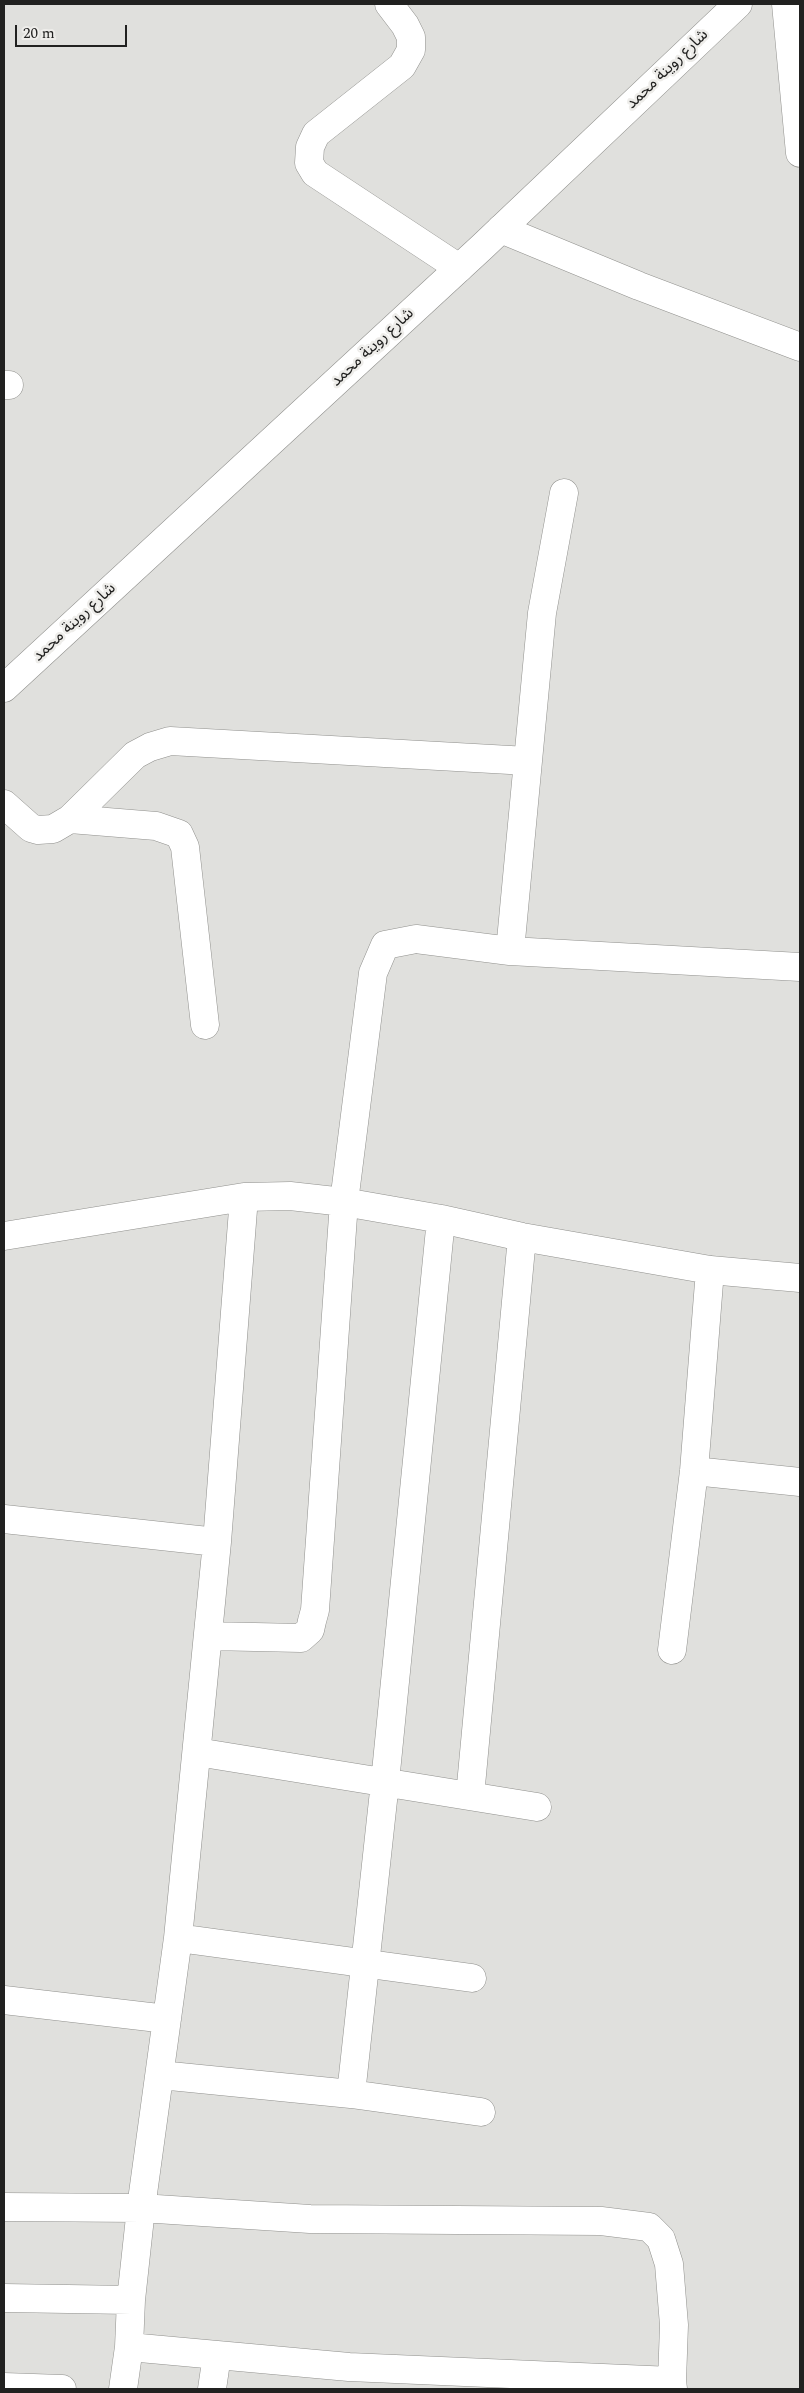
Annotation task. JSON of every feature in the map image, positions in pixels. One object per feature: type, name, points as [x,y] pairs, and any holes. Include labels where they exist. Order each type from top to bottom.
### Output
[{"type":"street","points":[[389,4],[405,25],[411,37],[410,50],[402,66],[316,134],[310,148],[309,163],[315,173],[459,268]]},
{"type":"street","name":"شارع روينة محمد","points":[[4,688],[501,229],[738,4]]},
{"type":"street","points":[[786,4],[800,153]]},
{"type":"street","points":[[501,229],[638,286],[800,347]]},
{"type":"street","points":[[510,951],[542,613],[564,493]]},
{"type":"street","points":[[4,804],[31,828],[38,830],[53,829],[70,819],[136,755],[150,747],[170,741],[528,761]]},
{"type":"street","points":[[70,819],[156,826],[180,834],[186,847],[205,1025]]},
{"type":"street","points":[[208,1636],[301,1638],[310,1630],[315,1610],[344,1202],[373,973],[385,945],[416,939],[510,951],[800,968]]},
{"type":"street","points":[[4,1236],[244,1197],[290,1196],[344,1202],[522,1237],[710,1270],[800,1278]]},
{"type":"street","points":[[123,2389],[130,2347],[131,2300],[141,2208],[178,1938],[197,1752],[218,1542],[244,1197]]},
{"type":"street","points":[[351,2094],[385,1782],[442,1220]]},
{"type":"street","points":[[470,1796],[522,1237]]},
{"type":"street","points":[[672,1650],[694,1472],[710,1270]]},
{"type":"street","points":[[694,1472],[800,1482]]},
{"type":"street","points":[[4,1519],[218,1542]]},
{"type":"street","points":[[197,1752],[537,1807]]},
{"type":"street","points":[[178,1938],[472,1978]]},
{"type":"street","points":[[4,2000],[167,2020]]},
{"type":"street","points":[[160,2075],[351,2094],[481,2112]]},
{"type":"street","points":[[4,2207],[141,2208],[310,2219],[601,2221],[649,2226],[661,2239],[668,2264],[674,2325],[673,2385],[348,2378],[217,2355],[130,2347]]},
{"type":"street","points":[[4,2298],[131,2300]]},
{"type":"street","points":[[212,2389],[217,2355]]},
{"type":"street","points":[[4,2387],[62,2389]]}]
